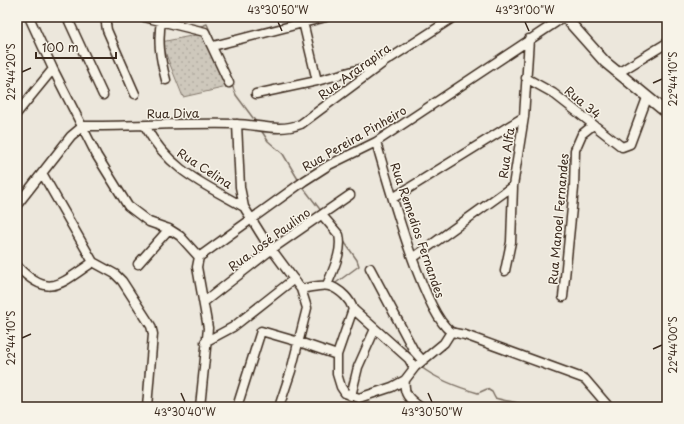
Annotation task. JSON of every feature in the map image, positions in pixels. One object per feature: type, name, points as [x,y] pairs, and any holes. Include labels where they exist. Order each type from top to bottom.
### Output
[{"type":"main road","points":[[564,17],[588,44],[618,73],[667,113]]},
{"type":"street","points":[[29,17],[53,69],[97,156],[128,206],[149,222],[169,229],[180,236],[199,257],[197,267],[208,328],[205,342],[200,407]]},
{"type":"street","points":[[67,17],[103,95]]},
{"type":"street","points":[[105,17],[107,30],[135,94]]},
{"type":"street","points":[[144,17],[161,19],[204,31],[207,34],[229,83]]},
{"type":"street","points":[[212,46],[326,17]]},
{"type":"street","name":"Rua Ararapira","points":[[259,127],[280,129],[290,128],[301,124],[383,63],[454,17]]},
{"type":"street","name":"Rua Pereira Pinheiro","points":[[199,257],[304,181],[376,142],[564,17]]},
{"type":"street","points":[[161,19],[159,51],[166,80]]},
{"type":"street","points":[[303,22],[317,81]]},
{"type":"street","name":"Rua Alfa","points":[[505,270],[511,242],[513,186],[524,117],[529,39]]},
{"type":"street","points":[[618,73],[667,43]]},
{"type":"street","points":[[256,94],[317,81],[383,63]]},
{"type":"street","points":[[17,113],[53,69]]},
{"type":"street","name":"Rua 34","points":[[526,78],[553,93],[592,126],[622,147],[630,144],[647,98]]},
{"type":"street","points":[[393,198],[524,117]]},
{"type":"street","points":[[237,124],[240,187],[244,206],[251,219],[301,289],[308,311],[279,407]]},
{"type":"street","name":"Rua Diva","points":[[83,126],[237,124],[259,127]]},
{"type":"street","points":[[17,205],[71,136],[83,126]]},
{"type":"street","name":"Rua Celina","points":[[145,126],[162,153],[174,165],[208,187],[244,206]]},
{"type":"street","name":"Rua Manoel Fernandes","points":[[563,297],[574,188],[575,150],[582,134],[592,126]]},
{"type":"street","name":"Rua Remedios Fernandes","points":[[376,142],[413,258],[433,309],[451,332]]},
{"type":"street","points":[[42,173],[93,262],[115,274],[122,281],[151,326],[153,334],[147,407]]},
{"type":"street","points":[[413,258],[513,186]]},
{"type":"street","name":"Rua José Paulino","points":[[204,302],[272,249],[350,195]]},
{"type":"street","points":[[324,213],[339,235],[340,239],[337,259],[327,285]]},
{"type":"street","points":[[138,264],[169,229]]},
{"type":"street","points":[[17,266],[28,278],[38,285],[50,286],[59,284],[93,262]]},
{"type":"street","points":[[370,268],[414,352],[418,364]]},
{"type":"street","points":[[205,342],[233,327],[294,278]]},
{"type":"street","points":[[301,289],[327,285],[337,288],[350,302],[351,313],[337,355],[338,380],[340,387],[352,396],[358,398],[366,396],[405,380],[418,364],[444,343],[451,332],[464,335],[585,379],[609,407]]},
{"type":"street","points":[[351,313],[375,329],[409,359],[418,364]]},
{"type":"street","points":[[352,396],[358,367],[366,346],[375,329]]},
{"type":"street","points":[[237,407],[261,332],[299,342],[337,355]]},
{"type":"street","points":[[405,380],[404,392],[420,407]]},
{"type":"shaded area","points":[[201,34],[227,87],[183,97],[161,42]]},
{"type":"waterway","points":[[199,27],[207,24],[215,43]]},
{"type":"waterway","points":[[232,85],[236,95],[256,122]]},
{"type":"waterway","points":[[261,130],[268,141],[283,154],[299,181]]},
{"type":"waterway","points":[[302,186],[322,212]]},
{"type":"waterway","points":[[333,285],[359,266],[357,260],[343,240]]},
{"type":"waterway","points":[[354,316],[371,331]]},
{"type":"waterway","points":[[421,367],[434,376],[455,386],[478,393],[487,389],[492,392],[495,398],[529,407]]}]
